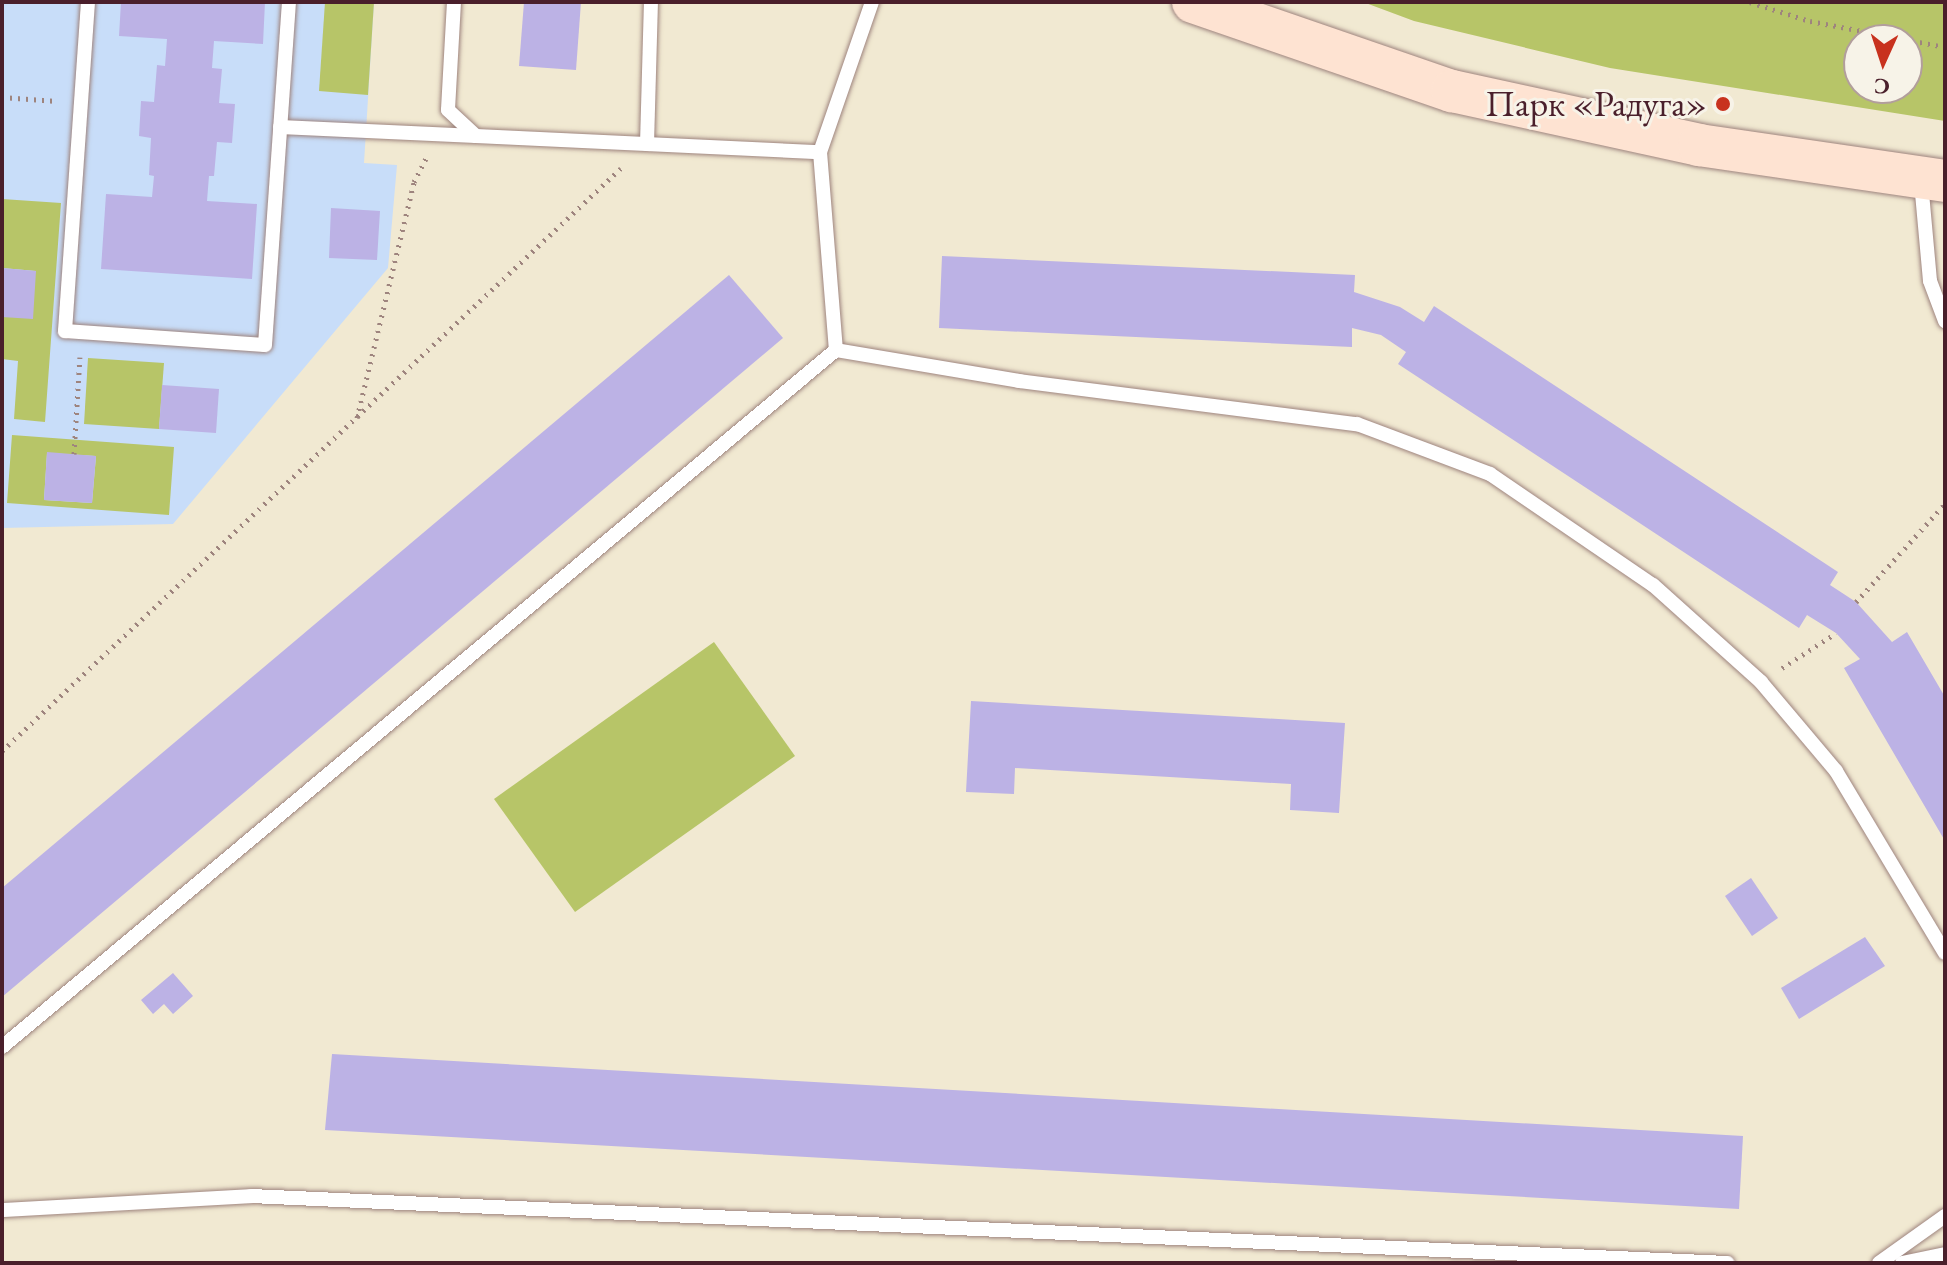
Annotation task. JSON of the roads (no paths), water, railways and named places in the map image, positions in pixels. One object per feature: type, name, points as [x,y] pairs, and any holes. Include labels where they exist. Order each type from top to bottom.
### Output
[{"type":"street","points":[[1193,2],[1452,91],[1699,145],[1933,180]]},
{"type":"lane","points":[[88,2],[65,331],[265,345],[289,2]]},
{"type":"lane","points":[[454,2],[448,110],[476,136]]},
{"type":"lane","points":[[647,144],[651,2]]},
{"type":"lane","points":[[836,350],[820,152],[872,2]]},
{"type":"lane","points":[[280,127],[820,152]]},
{"type":"lane","points":[[1933,180],[1930,281],[1945,321]]},
{"type":"lane","points":[[2,1047],[836,350],[1019,381],[1357,424],[1490,474],[1653,585],[1761,682],[1836,771],[1945,953]]},
{"type":"lane","points":[[2,1210],[251,1196],[1727,1263]]},
{"type":"lane","points":[[1879,1263],[1945,1216]]},
{"type":"lane","points":[[1902,1263],[1945,1254]]},
{"type":"place","name":"Парк «Радуга»","points":[[1723,104]]}]
